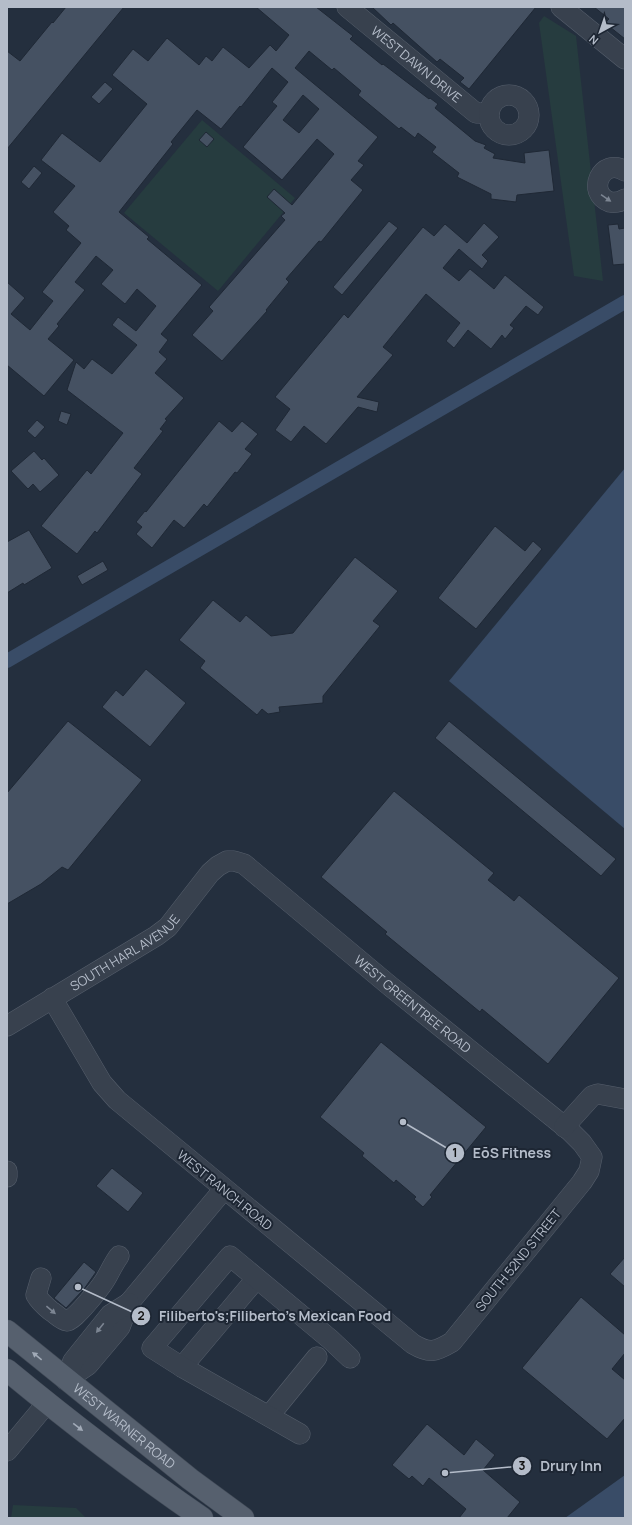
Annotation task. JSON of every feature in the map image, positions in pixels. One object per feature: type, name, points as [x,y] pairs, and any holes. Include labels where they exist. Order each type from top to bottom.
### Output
[{"type":"main road","name":"WEST WARNER ROAD","points":[[7,1331],[66,1380],[243,1518]]},
{"type":"main road","name":"WEST WARNER ROAD","points":[[7,1370],[47,1403],[202,1518]]},
{"type":"main road","points":[[47,1403],[57,1398],[73,1404],[182,1489],[199,1498],[213,1496]]},
{"type":"street","name":"WEST DAWN DRIVE","points":[[347,7],[476,113],[489,113]]},
{"type":"street","points":[[561,7],[625,59]]},
{"type":"street","points":[[625,171],[617,168],[607,169],[600,176],[597,186],[600,195],[608,201],[618,202],[625,199]]},
{"type":"street","name":"SOUTH HARL AVENUE","points":[[7,1026],[156,936],[168,927],[210,873],[227,861]]},
{"type":"street","name":"WEST GREENTREE ROAD","points":[[227,861],[234,861],[244,864],[390,986],[564,1127],[582,1143],[592,1157]]},
{"type":"street","name":"WEST RANCH ROAD","points":[[52,998],[102,1083],[117,1100],[413,1344],[423,1350],[431,1351]]},
{"type":"street","points":[[564,1127],[592,1096],[598,1094],[625,1099]]},
{"type":"street","name":"SOUTH 52ND STREET","points":[[431,1351],[439,1350],[452,1342],[582,1182],[589,1171],[592,1157]]},
{"type":"street","points":[[7,1171],[7,1177]]},
{"type":"street","points":[[66,1380],[73,1361],[110,1315],[129,1303],[224,1189]]},
{"type":"street","points":[[41,1278],[36,1295],[39,1300],[62,1320],[72,1320],[104,1281],[111,1266],[119,1256]]},
{"type":"street","points":[[300,1434],[182,1367],[152,1348],[230,1256],[256,1279],[325,1347],[350,1358]]},
{"type":"street","points":[[182,1367],[256,1279]]},
{"type":"street","points":[[269,1416],[325,1347]]},
{"type":"street","points":[[7,1451],[47,1403]]},
{"type":"green space","points":[[544,16],[576,36],[603,281],[574,276],[539,23]]},
{"type":"green space","points":[[202,120],[295,198],[218,291],[124,213]]},
{"type":"green space","points":[[13,1505],[76,1508],[86,1518],[11,1518]]},
{"type":"water","points":[[625,468],[625,829],[449,681]]},
{"type":"water","points":[[625,1475],[625,1518],[565,1518]]},
{"type":"building","points":[[66,7],[124,7],[7,149],[7,51],[20,61]]},
{"type":"building","points":[[256,7],[316,7],[353,36],[350,39],[382,65],[383,64],[429,99],[430,98],[438,104],[435,108],[475,141],[486,145],[484,148],[495,154],[493,158],[525,163],[524,153],[549,150],[554,191],[517,195],[516,202],[491,199],[491,194],[457,177],[459,173],[432,152],[436,147],[418,133],[415,138],[401,127],[399,129],[358,95],[361,91],[334,68],[332,70],[309,51],[295,68],[378,137],[358,161],[364,165],[351,180],[363,190],[321,242],[319,241],[286,279],[289,282],[266,310],[267,311],[222,361],[192,335],[213,311],[209,307],[285,220],[281,216],[285,213],[267,197],[274,189],[292,205],[334,154],[317,139],[282,180],[243,147],[277,106],[272,102],[288,82],[272,68],[241,107],[240,106],[221,129],[197,110],[171,142],[173,144],[119,212],[149,237],[147,239],[202,285],[161,334],[168,340],[159,352],[167,359],[155,373],[184,398],[165,419],[167,420],[160,429],[163,431],[134,468],[142,474],[97,533],[95,531],[77,554],[41,526],[87,470],[91,474],[123,433],[67,390],[76,362],[84,369],[92,359],[112,374],[137,345],[112,325],[118,317],[136,331],[156,306],[137,289],[125,304],[101,284],[113,270],[96,256],[75,282],[85,290],[57,324],[59,326],[48,339],[74,360],[44,396],[7,365],[7,282],[25,298],[11,314],[30,330],[53,301],[42,292],[81,243],[66,230],[69,226],[53,212],[75,186],[41,160],[62,133],[100,162],[147,104],[112,75],[133,49],[148,61],[167,38],[199,65],[206,56],[212,61],[223,47],[249,68],[270,45],[276,51],[289,35]],"holes":[[[303,95],[319,109],[299,133],[283,120]]]},
{"type":"building","points":[[372,7],[536,7],[469,89],[460,82],[464,78],[440,59],[437,62],[393,23],[391,25]]},
{"type":"building","points":[[594,7],[625,7],[625,39],[605,23],[609,19]]},
{"type":"building","points":[[105,82],[113,89],[99,104],[91,97]]},
{"type":"building","points":[[206,132],[214,139],[207,147],[199,140]]},
{"type":"building","points":[[34,166],[42,173],[29,189],[21,182]]},
{"type":"building","points":[[389,221],[398,228],[342,295],[333,287]]},
{"type":"building","points":[[484,223],[499,237],[482,255],[488,261],[482,269],[459,249],[443,268],[459,281],[470,269],[494,289],[505,275],[544,307],[538,315],[526,306],[510,325],[514,328],[505,339],[502,335],[491,349],[468,330],[454,348],[446,341],[460,323],[426,294],[383,347],[393,355],[357,397],[379,402],[377,412],[358,407],[326,444],[304,426],[291,442],[275,430],[290,409],[275,397],[344,314],[348,318],[423,227],[434,236],[445,224],[467,243]]},
{"type":"building","points":[[618,224],[619,229],[625,228],[625,264],[613,265],[608,225]]},
{"type":"building","points":[[61,411],[71,414],[67,425],[58,421]]},
{"type":"building","points":[[37,420],[45,427],[35,438],[27,431]]},
{"type":"building","points":[[219,421],[232,432],[242,421],[258,434],[245,449],[252,454],[237,473],[235,472],[207,507],[204,504],[184,528],[174,520],[152,548],[136,534],[142,527],[136,522],[145,511],[146,512]]},
{"type":"building","points":[[34,451],[42,460],[44,458],[59,475],[40,492],[33,484],[28,489],[11,471]]},
{"type":"building","points":[[495,526],[525,551],[533,541],[542,549],[476,629],[438,598]]},
{"type":"building","points":[[29,530],[52,568],[24,585],[23,583],[7,593],[7,542]]},
{"type":"building","points":[[355,557],[398,591],[373,621],[380,626],[323,696],[323,703],[279,707],[280,712],[268,714],[262,709],[257,715],[200,668],[205,661],[179,640],[213,600],[240,622],[246,615],[271,636],[293,633]]},
{"type":"building","points":[[103,561],[108,570],[82,585],[77,576]]},
{"type":"building","points":[[146,669],[186,703],[150,747],[102,707],[116,690],[123,696]]},
{"type":"building","points":[[68,721],[142,780],[68,870],[62,867],[41,884],[7,904],[7,793]]},
{"type":"building","points":[[449,721],[616,859],[601,876],[435,738]]},
{"type":"building","points":[[394,791],[494,873],[488,880],[514,901],[519,895],[619,978],[548,1064],[482,1009],[480,1012],[385,934],[387,932],[321,877]]},
{"type":"building","points":[[381,1042],[486,1127],[430,1195],[432,1197],[423,1207],[414,1199],[416,1197],[396,1180],[394,1183],[362,1156],[364,1153],[320,1117]]},
{"type":"building","points":[[112,1168],[143,1193],[128,1212],[96,1186]]},
{"type":"building","points":[[625,1257],[625,1287],[610,1274]]},
{"type":"building","points":[[84,1262],[96,1272],[84,1289],[66,1308],[54,1298]]},
{"type":"building","points":[[581,1297],[625,1335],[625,1353],[612,1369],[625,1380],[625,1418],[607,1439],[522,1368]]},
{"type":"building","points":[[427,1424],[464,1455],[476,1439],[495,1455],[483,1470],[520,1502],[507,1518],[459,1518],[466,1509],[429,1478],[423,1486],[412,1476],[409,1479],[392,1465]]},
{"type":"waterway","points":[[7,661],[625,302]]},
{"type":"place","name":"EōS Fitness","points":[[403,1122]]},
{"type":"place","name":"Filiberto's;Filiberto's Mexican Food","points":[[78,1287]]},
{"type":"place","name":"Drury Inn","points":[[445,1473]]}]
